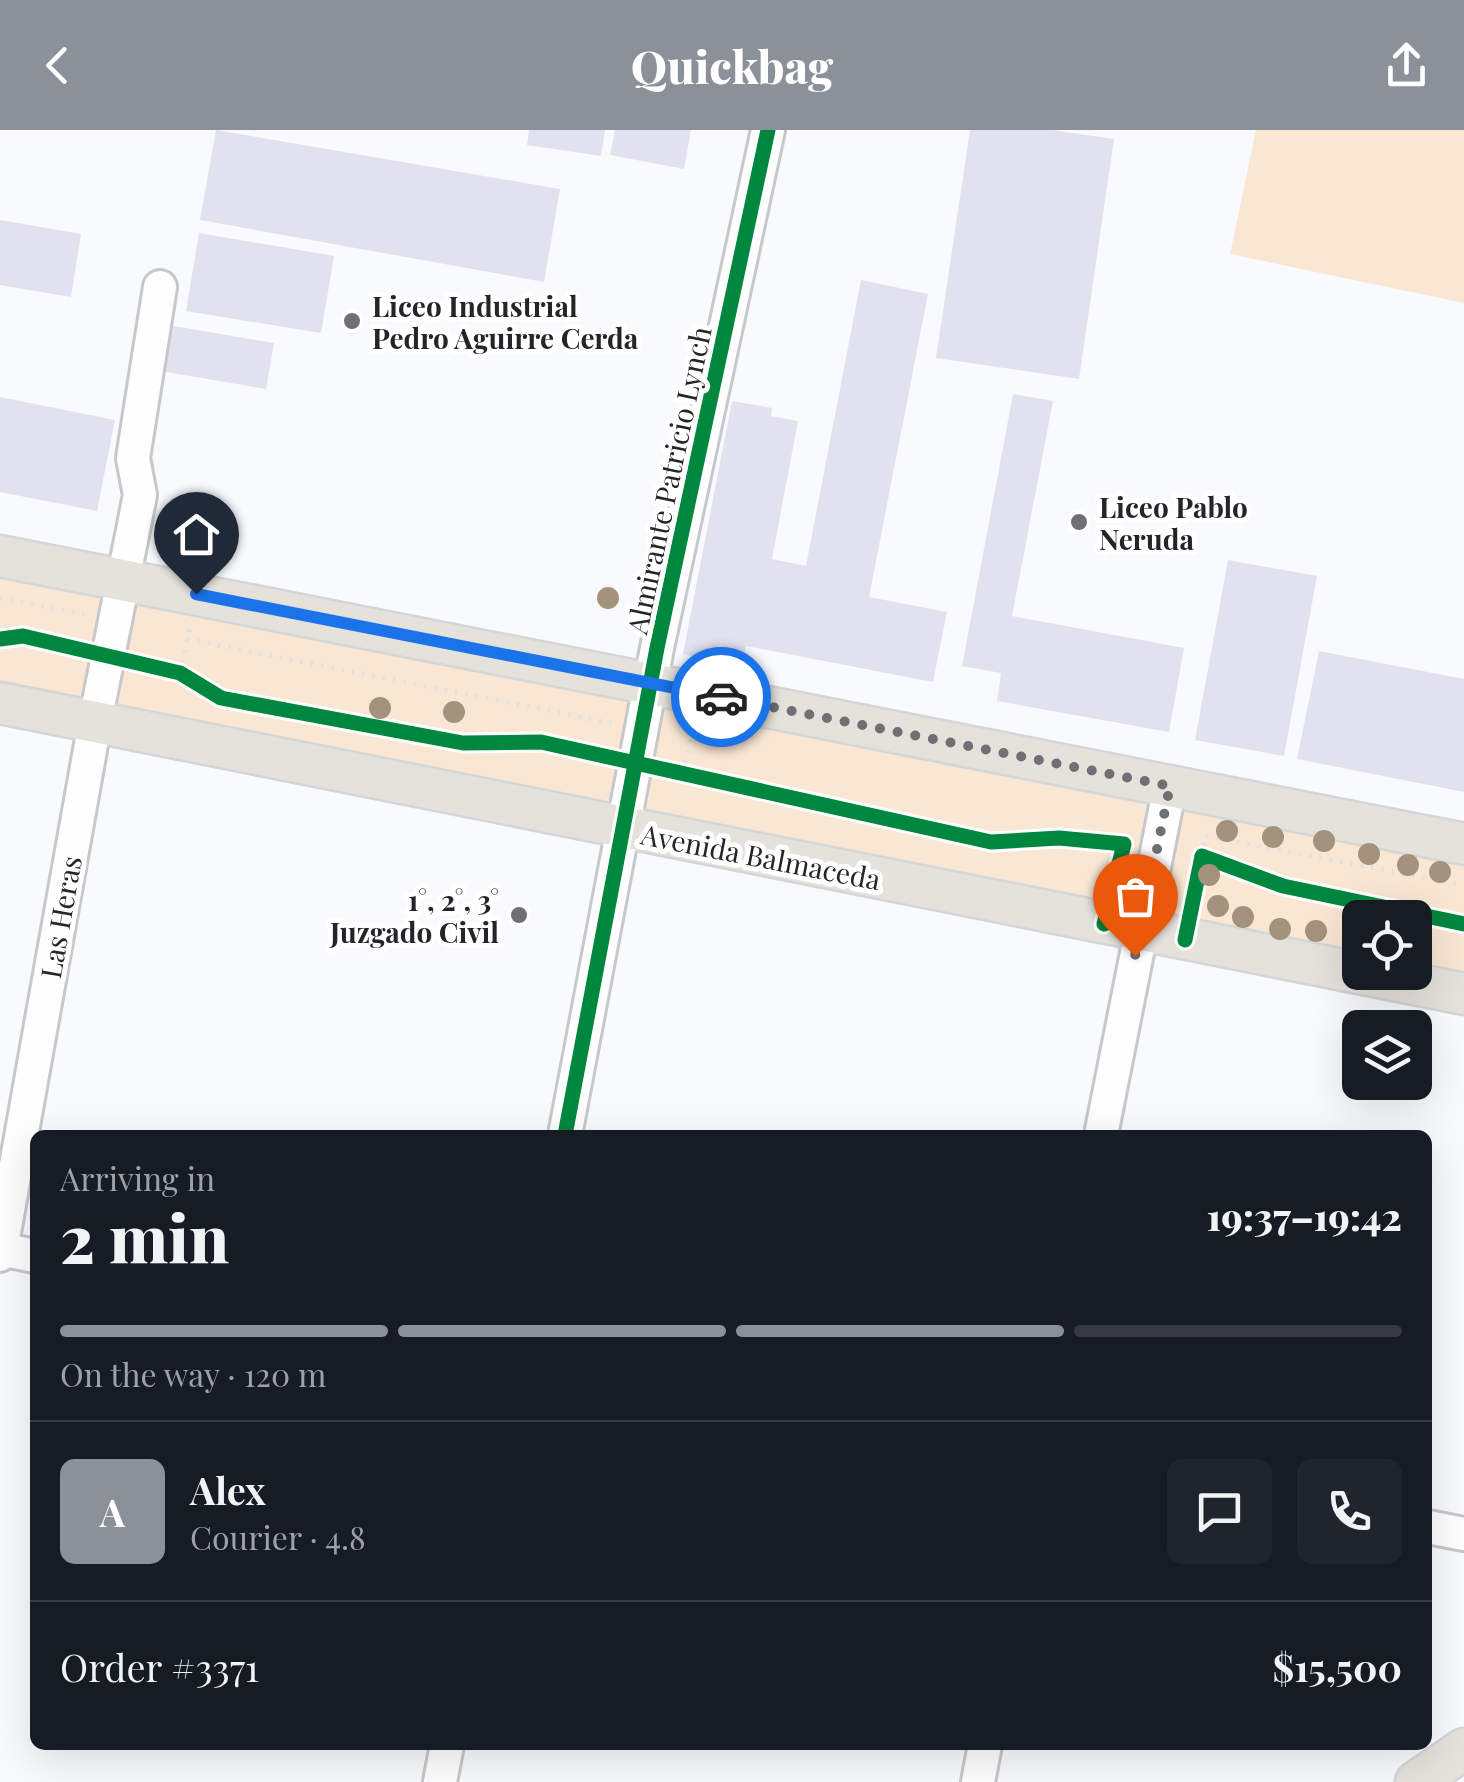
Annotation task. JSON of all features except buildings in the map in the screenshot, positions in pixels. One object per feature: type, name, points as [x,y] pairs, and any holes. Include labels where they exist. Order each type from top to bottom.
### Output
[{"type":"main road","points":[[0,556],[1464,844]]},
{"type":"main road","name":"Avenida Balmaceda","points":[[0,703],[1464,994]]},
{"type":"main road","points":[[1416,1782],[1464,1749]]},
{"type":"street","name":"Almirante Patricio Lynch","points":[[566,1130],[651,683],[768,130]]},
{"type":"street","name":"Las Heras","points":[[0,1251],[94,722],[94,652],[122,580],[140,494],[133,458],[160,287]]},
{"type":"street","points":[[1102,1130],[1170,786]]},
{"type":"street","points":[[0,1251],[30,1255]]},
{"type":"street","points":[[1432,1528],[1464,1534]]},
{"type":"street","points":[[440,1782],[446,1750]]},
{"type":"street","points":[[978,1782],[984,1750]]},
{"type":"path","points":[[180,674],[196,594]]},
{"type":"path","points":[[0,598],[88,614],[94,652]]},
{"type":"path","points":[[187,640],[614,723]]},
{"type":"path","points":[[636,763],[689,775],[700,694]]},
{"type":"path","points":[[1155,860],[1199,868],[1209,858],[1206,836],[1464,884]]},
{"type":"shaded area","points":[[1256,130],[1464,130],[1464,303],[1230,254]]},
{"type":"shaded area","points":[[0,572],[104,592],[82,710],[0,693]]},
{"type":"shaded area","points":[[137,601],[629,698],[609,807],[116,715]]},
{"type":"shaded area","points":[[665,705],[1148,800],[1126,910],[645,814]]},
{"type":"shaded area","points":[[1180,802],[1464,857],[1464,980],[1432,973],[1432,900],[1342,900],[1342,956],[1156,920]]},
{"type":"cycle path","points":[[566,1130],[657,648],[768,130]]},
{"type":"cycle path","points":[[0,639],[23,636],[180,673],[221,698],[463,743],[541,742],[991,842],[1059,838],[1124,844],[1104,924]]},
{"type":"cycle path","points":[[1185,940],[1202,856],[1283,886],[1464,924]]},
{"type":"way so far","points":[[721,697],[1170,786],[1135,956]]},
{"type":"place","name":"Liceo Industrial Pedro Aguirre Cerda","points":[[352,321]]},
{"type":"place","name":"Liceo Pablo Neruda","points":[[1079,522]]},
{"type":"place","name":"1°, 2°, 3° Juzgado Civil","points":[[519,915]]},
{"type":"route","points":[[196,594],[721,697]]}]
